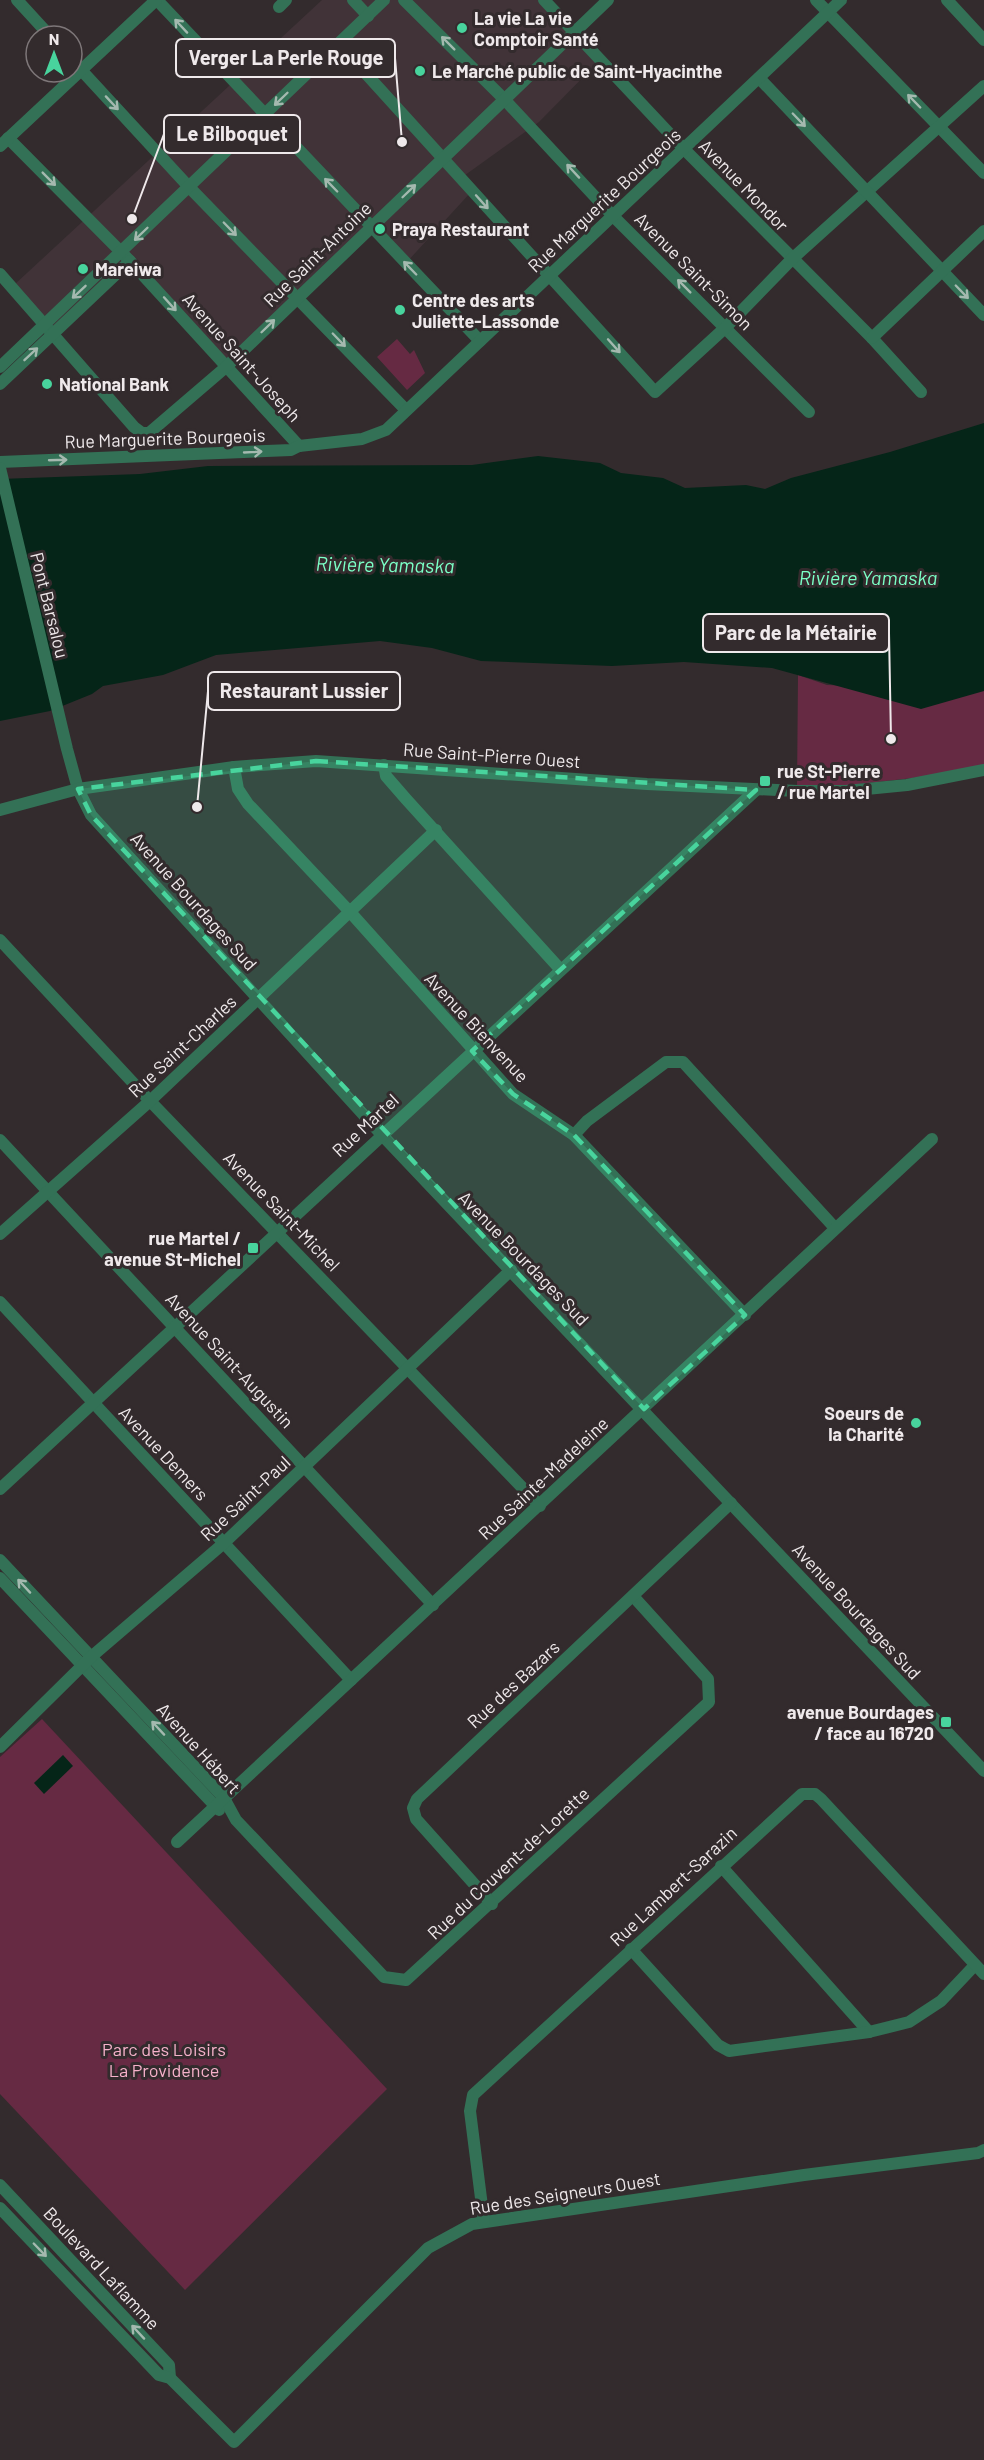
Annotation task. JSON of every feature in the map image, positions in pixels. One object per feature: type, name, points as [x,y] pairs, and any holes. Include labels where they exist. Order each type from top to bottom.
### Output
[{"type":"street","points":[[17,0],[39,24]]},
{"type":"street","points":[[84,67],[157,0],[480,340]]},
{"type":"street","points":[[353,0],[368,16]]},
{"type":"street","points":[[0,384],[47,330],[126,256],[189,187],[384,0]]},
{"type":"street","name":"Avenue Saint-Simon","points":[[404,0],[504,99],[612,215],[809,412]]},
{"type":"street","name":"Avenue Mondor","points":[[544,0],[684,149],[872,338],[921,392]]},
{"type":"street","name":"Rue Saint-Antoine","points":[[47,330],[142,433],[154,430],[226,367],[608,0]]},
{"type":"street","points":[[816,0],[984,173]]},
{"type":"street","name":"Rue Marguerite Bourgeois","points":[[0,462],[291,450],[299,446],[362,439],[386,430],[841,0]]},
{"type":"street","points":[[947,0],[984,40]]},
{"type":"street","points":[[339,44],[656,392],[726,327],[792,259],[984,86]]},
{"type":"street","points":[[84,73],[189,187],[406,410]]},
{"type":"street","points":[[759,78],[984,315]]},
{"type":"street","points":[[4,142],[66,84]]},
{"type":"street","name":"Avenue Saint-Joseph","points":[[4,142],[126,256],[299,446]]},
{"type":"street","points":[[872,338],[984,231]]},
{"type":"street","points":[[0,367],[111,279],[126,256]]},
{"type":"street","points":[[0,274],[47,330]]},
{"type":"street","name":"Pont Barsalou","points":[[0,468],[67,749]]},
{"type":"street","name":"Avenue Bourdages Sud","points":[[67,749],[78,789],[91,814],[381,1134],[984,1772]]},
{"type":"street","name":"Rue Saint-Pierre Ouest","points":[[0,810],[78,789],[234,767],[316,761],[756,790],[846,791],[907,785],[984,770]]},
{"type":"street","points":[[384,765],[386,776],[560,969]]},
{"type":"street","name":"Avenue Bienvenue","points":[[234,767],[238,789],[248,804],[351,913],[472,1051],[513,1094],[574,1135],[745,1315]]},
{"type":"street","name":"Rue Martel","points":[[0,1489],[381,1134],[756,790]]},
{"type":"street","name":"Rue Saint-Charles","points":[[0,1234],[150,1101],[436,830]]},
{"type":"street","name":"Avenue Saint-Michel","points":[[0,940],[150,1101],[540,1506]]},
{"type":"street","points":[[574,1135],[587,1120],[666,1062],[683,1062],[835,1228]]},
{"type":"street","name":"Rue Sainte-Madeleine","points":[[177,1842],[644,1410],[932,1139]]},
{"type":"street","name":"Avenue Saint-Augustin","points":[[0,1140],[433,1605]]},
{"type":"street","name":"Rue Saint-Paul","points":[[0,1747],[87,1661],[224,1544],[511,1270]]},
{"type":"street","name":"Avenue Demers","points":[[0,1302],[351,1680]]},
{"type":"street","name":"Rue des Bazars","points":[[492,1904],[416,1819],[412,1808],[417,1799],[731,1503]]},
{"type":"street","name":"Avenue Hébert","points":[[0,1560],[214,1807],[236,1820]]},
{"type":"street","name":"Avenue Hébert","points":[[0,1578],[224,1798],[236,1820]]},
{"type":"street","name":"Rue du Couvent-de-Lorette","points":[[236,1820],[384,1977],[406,1980],[492,1904],[709,1702],[708,1679],[633,1596]]},
{"type":"street","name":"Rue Lambert-Sarazin","points":[[484,2222],[470,2111],[473,2096],[796,1797],[802,1794],[815,1794],[980,1969]]},
{"type":"street","points":[[721,1866],[869,2031]]},
{"type":"street","points":[[632,1949],[718,2045],[729,2051],[869,2031],[909,2022],[941,2001],[980,1969]]},
{"type":"street","name":"Rue des Seigneurs Ouest","points":[[234,2442],[428,2248],[459,2229],[484,2222],[978,2153],[984,2150]]},
{"type":"street","name":"Boulevard Laflamme","points":[[0,2186],[169,2365],[170,2378]]},
{"type":"street","name":"Boulevard Laflamme","points":[[0,2208],[159,2375],[170,2378],[234,2442]]},
{"type":"highlighted area","points":[[316,761],[756,790],[472,1051],[513,1094],[574,1135],[745,1315],[644,1409],[91,815],[78,789]]},
{"type":"shaded area","points":[[322,0],[544,0],[600,60],[539,122],[461,178],[472,191],[406,263],[372,228],[226,367],[130,261],[51,335],[14,285]]},
{"type":"green space","points":[[397,339],[410,354],[414,350],[425,373],[407,390],[377,357]]},
{"type":"green space","points":[[798,675],[827,685],[984,690],[984,770],[797,791]]},
{"type":"green space","name":"Parc des Loisirs La Providence","points":[[42,1719],[387,2089],[185,2290],[0,2094],[0,1757]]},
{"type":"water","name":"Rivière Yamaska","points":[[984,423],[984,691],[921,709],[772,668],[684,662],[612,666],[481,661],[432,648],[380,641],[216,655],[163,675],[103,686],[92,694],[50,711],[0,721],[0,479],[140,474],[208,466],[472,465],[538,456],[600,463],[621,473],[663,478],[685,488],[746,485],[765,489],[791,478],[890,452]]},
{"type":"water","points":[[63,1755],[73,1766],[44,1794],[34,1783]]},
{"type":"place","name":"La vie La vie Comptoir Santé","points":[[462,28]]},
{"type":"place","name":"Le Marché public de Saint-Hyacinthe","points":[[420,71]]},
{"type":"place","name":"Verger La Perle Rouge","points":[[402,142]]},
{"type":"place","name":"Le Bilboquet","points":[[132,219]]},
{"type":"place","name":"Praya Restaurant","points":[[380,229]]},
{"type":"place","name":"Mareiwa","points":[[83,269]]},
{"type":"place","name":"Centre des arts Juliette-Lassonde","points":[[400,310]]},
{"type":"place","name":"National Bank","points":[[47,384]]},
{"type":"place","name":"Parc de la Métairie","points":[[891,739]]},
{"type":"place","name":"rue St-Pierre / rue Martel","points":[[765,781]]},
{"type":"place","name":"Restaurant Lussier","points":[[197,807]]},
{"type":"place","name":"rue Martel / avenue St-Michel","points":[[253,1248]]},
{"type":"place","name":"Soeurs de la Charité","points":[[916,1423]]},
{"type":"place","name":"avenue Bourdages / face au 16720","points":[[946,1722]]}]
